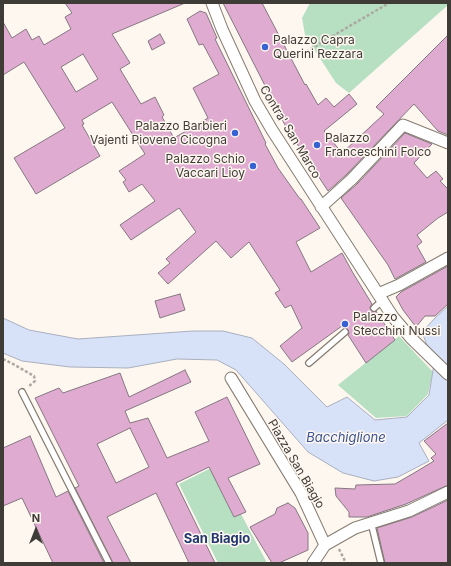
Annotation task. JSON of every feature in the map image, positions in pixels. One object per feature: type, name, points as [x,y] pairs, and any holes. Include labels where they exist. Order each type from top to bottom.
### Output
[{"type":"street","name":"Contra' San Marco","points":[[212,3],[254,101],[321,206],[378,301],[411,338],[448,374]]},
{"type":"street","points":[[321,206],[352,179],[403,125],[448,143]]},
{"type":"street","points":[[378,301],[399,285],[448,258]]},
{"type":"street","name":"Piazza San Biagio","points":[[231,378],[301,494],[325,545]]},
{"type":"street","points":[[313,563],[325,545],[355,528],[409,511],[448,492]]},
{"type":"lane","points":[[308,363],[345,332]]},
{"type":"lane","points":[[22,392],[109,563]]},
{"type":"lane","points":[[371,522],[381,563]]},
{"type":"path","points":[[302,54],[389,3]]},
{"type":"path","points":[[3,359],[34,376],[35,381],[22,392]]},
{"type":"green space","points":[[310,3],[448,3],[448,5],[349,93],[336,83],[305,35],[302,18]]},
{"type":"green space","points":[[399,336],[433,372],[428,394],[407,416],[376,418],[338,385]]},
{"type":"green space","points":[[219,464],[217,483],[234,517],[241,514],[267,563],[218,563],[179,484]]},
{"type":"water","name":"Bacchiglione","points":[[448,306],[448,420],[419,443],[429,461],[398,477],[374,481],[343,473],[308,452],[236,370],[217,360],[177,359],[128,368],[70,367],[22,361],[3,353],[3,318],[29,330],[78,339],[193,331],[223,331],[252,338],[284,364],[327,407],[347,397],[375,420],[407,417],[429,395],[434,364],[422,332]]},
{"type":"building","points":[[65,3],[185,3],[112,34],[130,63],[120,69],[141,104],[155,97],[164,115],[162,117],[174,138],[208,118],[193,88],[219,74],[203,44],[199,45],[187,19],[200,11],[206,13],[217,38],[215,39],[266,143],[265,144],[278,168],[320,228],[296,242],[311,272],[342,253],[372,304],[370,307],[371,310],[373,312],[376,311],[395,340],[366,363],[348,335],[348,330],[342,326],[292,362],[280,346],[302,328],[291,305],[285,308],[275,293],[280,290],[249,242],[231,258],[216,241],[168,284],[158,273],[170,263],[166,259],[196,232],[179,208],[131,240],[120,225],[155,201],[142,184],[129,192],[123,182],[126,180],[119,171],[145,154],[112,102],[82,120],[84,124],[82,125],[100,156],[36,194],[14,158],[65,128],[24,62],[3,75],[3,22],[12,38],[26,29],[32,40],[39,36],[44,45],[71,29],[65,17],[72,13]],"holes":[[[83,54],[98,79],[76,92],[61,67]]]},
{"type":"building","points":[[223,3],[262,3],[305,85],[306,84],[318,105],[326,98],[334,107],[349,94],[357,104],[324,131],[342,153],[384,114],[376,107],[448,35],[448,135],[438,131],[414,104],[347,174],[328,191],[286,127]]},
{"type":"building","points":[[160,34],[165,43],[152,50],[148,41]]},
{"type":"building","points":[[405,133],[432,144],[414,163],[427,178],[436,171],[443,179],[440,181],[448,189],[448,212],[417,235],[422,242],[417,246],[426,262],[395,279],[388,265],[341,198],[357,184]]},
{"type":"building","points":[[448,266],[448,304],[435,316],[425,316],[416,327],[403,310],[396,297],[401,292]]},
{"type":"building","points":[[180,294],[185,310],[160,318],[155,301]]},
{"type":"building","points":[[185,370],[191,382],[125,411],[130,423],[148,418],[167,458],[209,441],[195,412],[227,397],[260,464],[228,478],[246,512],[234,517],[209,467],[176,483],[215,563],[189,563],[156,493],[107,517],[131,563],[113,563],[75,488],[79,486],[35,398],[59,388],[63,393],[120,373],[129,397]],"holes":[[[130,428],[149,467],[116,483],[97,444]]]},
{"type":"building","points":[[448,423],[448,485],[406,504],[367,517],[349,517],[349,512],[336,496],[335,488],[355,489],[356,485],[395,484],[434,461],[431,458],[436,454],[424,441]]},
{"type":"building","points":[[30,436],[56,497],[68,491],[104,563],[53,563],[22,498],[3,506],[3,448]]},
{"type":"building","points":[[448,500],[448,563],[385,563],[377,528],[412,517]]},
{"type":"building","points":[[288,503],[295,508],[308,533],[308,550],[279,563],[272,563],[250,527],[275,514],[277,508]]},
{"type":"place","name":"Palazzo Capra Querini Rezzara","points":[[265,47]]},
{"type":"place","name":"Palazzo Barbieri Vajenti Piovene Cicogna","points":[[235,133]]},
{"type":"place","name":"Palazzo Franceschini Folco","points":[[317,145]]},
{"type":"place","name":"Palazzo Schio Vaccari Lioy","points":[[253,166]]},
{"type":"place","name":"Palazzo Stecchini Nussi","points":[[345,324]]},
{"type":"district","name":"San Biagio","points":[[217,539]]}]
